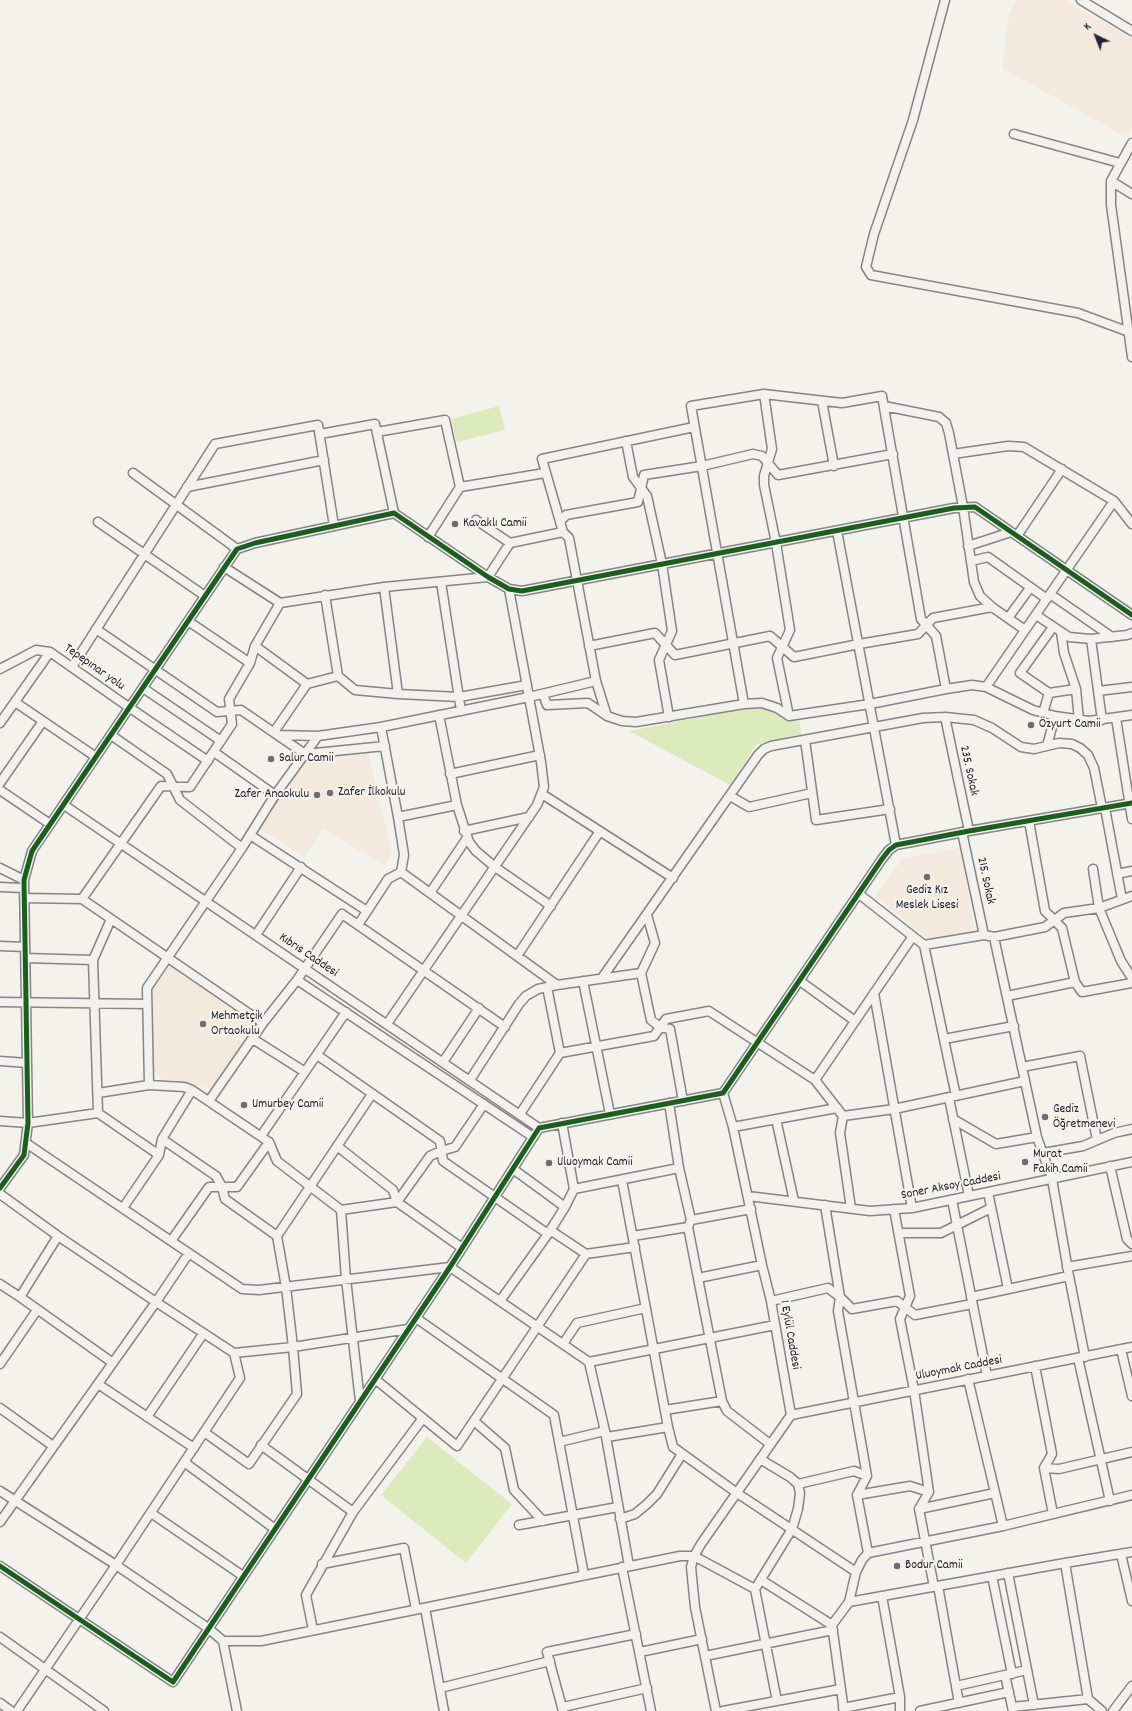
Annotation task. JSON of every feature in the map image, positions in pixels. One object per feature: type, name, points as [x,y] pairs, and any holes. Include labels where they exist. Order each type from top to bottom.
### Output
[{"type":"street","points":[[945,0],[913,120],[874,234],[866,267],[871,275],[1078,313],[1130,332]]},
{"type":"street","points":[[1081,0],[1132,31]]},
{"type":"street","points":[[1014,134],[1120,163]]},
{"type":"street","points":[[1132,143],[1111,181],[1111,205],[1130,332],[1132,357]]},
{"type":"street","points":[[1111,181],[1132,194]]},
{"type":"street","points":[[764,394],[772,449],[764,476],[764,485],[776,543],[790,630],[777,658],[789,716]]},
{"type":"street","points":[[744,704],[691,406],[764,394],[842,403],[882,396],[921,619],[936,636],[946,689]]},
{"type":"street","points":[[822,401],[834,466]]},
{"type":"street","points":[[884,406],[939,417],[946,423],[963,507],[974,582],[980,596],[992,607],[1025,630]]},
{"type":"street","points":[[377,432],[445,420],[460,487],[428,537]]},
{"type":"street","points":[[320,434],[376,424],[394,513],[488,577],[509,589],[522,591],[963,507],[975,507],[1132,615]]},
{"type":"street","points":[[72,667],[215,444],[318,425],[334,526]]},
{"type":"street","points":[[607,716],[596,681],[569,538],[563,532],[542,459],[694,427]]},
{"type":"street","points":[[626,441],[633,477],[647,496],[662,564],[672,631],[659,660],[669,716]]},
{"type":"street","points":[[953,454],[1008,446],[1024,447],[1114,500],[1132,524]]},
{"type":"street","points":[[560,522],[566,515],[638,502],[644,475],[702,466],[753,454],[759,454],[778,475],[834,466],[893,454]]},
{"type":"street","points":[[187,487],[324,460]]},
{"type":"street","points":[[968,546],[1014,534],[1062,469]]},
{"type":"street","points":[[133,473],[237,549]]},
{"type":"street","points":[[460,487],[545,473]]},
{"type":"street","points":[[986,687],[1114,500]]},
{"type":"street","points":[[0,1188],[24,1155],[28,1122],[24,880],[32,851],[237,549],[255,543],[394,513]]},
{"type":"street","points":[[476,520],[510,543]]},
{"type":"street","points":[[98,522],[205,596]]},
{"type":"street","points":[[837,531],[896,845]]},
{"type":"street","points":[[488,577],[510,543],[563,532]]},
{"type":"street","points":[[971,561],[988,557],[1030,588],[1048,597],[1112,637]]},
{"type":"street","points":[[224,568],[280,603],[384,587],[488,577]]},
{"type":"street","points":[[441,582],[461,711]]},
{"type":"street","points":[[384,587],[398,694]]},
{"type":"street","points":[[1008,618],[1030,588]]},
{"type":"street","points":[[387,1024],[537,805],[544,787],[540,755],[509,589]]},
{"type":"street","points":[[326,595],[338,676],[355,690],[459,697],[527,686]]},
{"type":"street","points":[[82,899],[161,786],[190,787],[208,761],[232,724],[229,699],[250,663],[255,646],[280,603]]},
{"type":"street","points":[[589,646],[655,633],[675,655],[770,636],[794,657],[918,634],[933,618],[992,607]]},
{"type":"street","points":[[1036,615],[1069,637],[1091,639],[1127,635],[1132,633]]},
{"type":"street","points":[[188,621],[250,663]]},
{"type":"street","points":[[1053,627],[1020,673],[1049,693],[1076,689]]},
{"type":"street","points":[[96,629],[218,712],[241,710],[305,754],[385,746]]},
{"type":"street","points":[[1061,632],[1064,652],[1076,689],[1079,720]]},
{"type":"street","points":[[1091,639],[1102,720]]},
{"type":"street","points":[[255,646],[307,684]]},
{"type":"street","name":"Tepepınar yolu","points":[[0,669],[36,650],[50,652],[208,761]]},
{"type":"street","points":[[0,723],[50,652]]},
{"type":"street","points":[[276,733],[307,684],[338,676]]},
{"type":"street","points":[[276,733],[318,736],[381,727],[529,697],[596,681]]},
{"type":"street","points":[[543,694],[547,705],[588,703],[607,716],[622,721],[636,722],[744,704],[762,703],[777,708],[789,716],[870,704],[972,685],[986,687],[1033,710],[1055,716],[1089,721],[1132,716]]},
{"type":"street","points":[[1098,691],[1132,687]]},
{"type":"street","points":[[143,688],[221,741]]},
{"type":"street","points":[[1043,713],[1049,693]]},
{"type":"street","points":[[15,702],[96,757]]},
{"type":"street","points":[[439,715],[450,774],[465,834],[476,851],[494,867],[551,906]]},
{"type":"street","points":[[1047,746],[1055,716]]},
{"type":"street","points":[[602,978],[758,755],[764,749],[771,746],[923,718],[945,717],[974,720],[992,728],[1021,747],[1034,749],[1059,744],[1072,744],[1080,748],[1088,755],[1094,768],[1104,808],[1122,899]]},
{"type":"street","name":"235. Sokak","points":[[945,717],[965,831]]},
{"type":"street","points":[[1116,718],[1131,804],[1132,819]]},
{"type":"street","points":[[0,783],[43,721]]},
{"type":"street","points":[[381,727],[404,854],[401,872]]},
{"type":"street","points":[[111,735],[167,774],[180,800],[242,848]]},
{"type":"street","points":[[149,1085],[147,988],[242,848],[275,795],[318,736]]},
{"type":"street","points":[[805,740],[816,820],[890,809]]},
{"type":"street","points":[[214,752],[275,795]]},
{"type":"street","points":[[450,774],[540,755]]},
{"type":"street","points":[[0,790],[50,824]]},
{"type":"street","points":[[542,794],[673,878]]},
{"type":"street","points":[[730,796],[749,807],[812,794]]},
{"type":"street","name":"Kıbrıs Caddesi","points":[[64,804],[539,1128]]},
{"type":"street","points":[[0,1566],[173,1682],[450,1267],[539,1128],[723,1093],[889,850],[896,845],[965,831],[1131,804]]},
{"type":"street","points":[[398,817],[457,805]]},
{"type":"street","points":[[430,893],[465,834],[529,817]]},
{"type":"street","points":[[1029,821],[1045,911],[1062,928],[1075,982],[1082,992],[1132,983]]},
{"type":"street","points":[[517,956],[600,831]]},
{"type":"street","name":"215. Sokak","points":[[965,831],[984,935]]},
{"type":"street","points":[[250,835],[367,911]]},
{"type":"street","points":[[256,935],[301,867]]},
{"type":"street","points":[[0,868],[24,880]]},
{"type":"street","points":[[1093,869],[1099,908],[1121,961],[1132,978]]},
{"type":"street","points":[[401,872],[557,985]]},
{"type":"street","points":[[358,925],[388,879],[401,872]]},
{"type":"street","points":[[1117,874],[1132,872]]},
{"type":"street","points":[[0,887],[24,888]]},
{"type":"street","points":[[859,894],[924,945],[944,1039],[952,1097],[953,1119],[969,1196]]},
{"type":"street","points":[[924,945],[984,935],[994,937],[1045,927],[1064,913],[1099,908],[1132,896]]},
{"type":"street","points":[[24,898],[82,899],[263,1023]]},
{"type":"street","points":[[209,1101],[253,1040],[263,1023],[297,980],[342,914],[505,1026]]},
{"type":"street","points":[[647,915],[655,943],[641,973],[651,1020],[660,1027],[670,1029],[683,1101]]},
{"type":"street","points":[[98,1113],[93,960],[112,919]]},
{"type":"street","points":[[815,1080],[913,936]]},
{"type":"street","points":[[994,937],[1014,1026],[1036,1137],[1052,1179],[1100,1459],[1110,1501]]},
{"type":"street","points":[[0,946],[25,947]]},
{"type":"street","points":[[26,958],[93,960]]},
{"type":"street","points":[[470,1080],[519,1004],[526,996],[538,989],[557,985],[641,973]]},
{"type":"street","points":[[297,980],[533,1137]]},
{"type":"street","points":[[583,981],[610,1114]]},
{"type":"street","points":[[800,981],[855,1021]]},
{"type":"street","points":[[1007,996],[1075,982]]},
{"type":"street","points":[[520,1114],[560,1053],[547,987]]},
{"type":"street","points":[[874,993],[912,1208]]},
{"type":"street","points":[[0,1002],[147,1004]]},
{"type":"street","points":[[443,1062],[479,1008]]},
{"type":"street","points":[[560,1053],[654,1036],[666,1019],[709,1011],[815,1080],[843,1116],[840,1133],[851,1208]]},
{"type":"street","points":[[261,1136],[346,1012]]},
{"type":"street","points":[[944,1039],[1014,1026]]},
{"type":"street","points":[[253,1040],[305,1072]]},
{"type":"street","points":[[317,1055],[440,1142],[442,1161],[494,1198],[549,1232],[586,1254],[635,1248]]},
{"type":"street","points":[[1022,1067],[1080,1056],[1097,1140]]},
{"type":"street","points":[[0,1062],[27,1063]]},
{"type":"street","points":[[843,1116],[894,1109],[1024,1082]]},
{"type":"street","points":[[98,1093],[149,1085],[192,1090],[269,1142],[277,1161],[341,1210],[397,1202],[430,1156],[442,1150],[455,1147],[484,1104]]},
{"type":"street","points":[[123,1208],[159,1155],[162,1139],[192,1090]]},
{"type":"street","name":"1 Eylül Caddesi","points":[[723,1093],[733,1127],[762,1265],[772,1301],[790,1415]]},
{"type":"street","points":[[204,1432],[249,1464],[297,1394],[294,1347],[277,1236],[372,1094]]},
{"type":"street","points":[[669,1103],[698,1278],[722,1401],[727,1411],[770,1444]]},
{"type":"street","points":[[733,1127],[837,1108]]},
{"type":"street","points":[[0,1121],[28,1122],[98,1113],[159,1155]]},
{"type":"street","points":[[776,1119],[794,1201]]},
{"type":"street","points":[[953,1119],[996,1144],[1036,1137]]},
{"type":"street","points":[[500,1301],[549,1232],[565,1207],[574,1189],[562,1123]]},
{"type":"street","points":[[1042,1153],[1082,1146],[1114,1133],[1132,1129]]},
{"type":"street","points":[[162,1139],[216,1176],[222,1187],[225,1199],[277,1236]]},
{"type":"street","points":[[26,1142],[242,1289],[259,1290],[450,1267],[590,1362],[606,1434],[620,1519],[625,1567],[636,1634],[652,1711]]},
{"type":"street","points":[[171,1241],[209,1187],[237,1187],[269,1142]]},
{"type":"street","points":[[337,1146],[392,1190],[397,1202],[462,1248]]},
{"type":"street","name":"Soner Aksoy Caddesi","points":[[748,1196],[870,1211],[912,1208],[1132,1162]]},
{"type":"street","points":[[1110,1166],[1127,1239],[1132,1244]]},
{"type":"street","points":[[574,1189],[679,1168]]},
{"type":"street","points":[[513,1169],[565,1207]]},
{"type":"street","points":[[622,1180],[668,1427],[674,1446],[682,1454],[737,1493],[856,1572]]},
{"type":"street","points":[[988,1192],[1008,1289]]},
{"type":"street","points":[[0,1194],[58,1236],[203,1334],[234,1353],[294,1347],[408,1330]]},
{"type":"street","points":[[952,1200],[987,1376]]},
{"type":"street","points":[[825,1205],[840,1297],[838,1311],[867,1476],[857,1495],[868,1554]]},
{"type":"street","points":[[899,1233],[941,1232],[991,1208]]},
{"type":"street","points":[[633,1236],[751,1209]]},
{"type":"street","points":[[894,1209],[910,1296],[900,1319],[914,1390],[929,1492],[919,1509],[956,1686],[955,1706]]},
{"type":"street","points":[[341,1210],[346,1280],[360,1401]]},
{"type":"street","points":[[20,1297],[58,1236]]},
{"type":"street","points":[[0,1522],[189,1253]]},
{"type":"street","points":[[375,1379],[457,1446],[586,1254]]},
{"type":"street","points":[[1067,1267],[1132,1256]]},
{"type":"street","points":[[698,1278],[762,1265]]},
{"type":"street","points":[[772,1301],[828,1288],[852,1309],[897,1300],[915,1315],[971,1301],[1008,1289],[1068,1276]]},
{"type":"street","points":[[0,1284],[113,1363]]},
{"type":"street","points":[[563,1344],[577,1323],[646,1308]]},
{"type":"street","points":[[0,1364],[37,1310]]},
{"type":"street","points":[[416,1318],[554,1415],[584,1575]]},
{"type":"street","points":[[590,1362],[775,1324]]},
{"type":"street","points":[[147,1417],[203,1334]]},
{"type":"street","name":"Uluoymak Caddesi","points":[[790,1415],[1132,1347]]},
{"type":"street","points":[[1121,1349],[1132,1396]]},
{"type":"street","points":[[17,1711],[240,1378],[234,1353]]},
{"type":"street","points":[[1035,1366],[1052,1454],[1044,1468],[1054,1514]]},
{"type":"street","points":[[968,1379],[1003,1526]]},
{"type":"street","points":[[98,1384],[194,1448]]},
{"type":"street","points":[[666,1410],[722,1401]]},
{"type":"street","points":[[0,1408],[53,1446]]},
{"type":"street","points":[[716,1711],[695,1607],[691,1567],[694,1556],[790,1415]]},
{"type":"street","points":[[313,1630],[306,1595],[322,1564],[352,1512],[423,1418]]},
{"type":"street","points":[[474,1421],[505,1448],[514,1490],[543,1521]]},
{"type":"street","points":[[559,1442],[606,1434],[668,1427]]},
{"type":"street","points":[[262,1445],[352,1512]]},
{"type":"street","points":[[1044,1468],[1059,1469],[1132,1452]]},
{"type":"street","points":[[620,1519],[635,1514],[657,1494],[682,1454]]},
{"type":"street","points":[[760,1459],[790,1477],[798,1484],[800,1492],[798,1509],[792,1529],[755,1589],[767,1643],[777,1701]]},
{"type":"street","points":[[184,1462],[275,1529]]},
{"type":"street","points":[[798,1484],[854,1471],[867,1476]]},
{"type":"street","points":[[857,1495],[910,1486],[929,1492]]},
{"type":"street","points":[[0,1491],[116,1565],[208,1628],[223,1641],[237,1711]]},
{"type":"street","points":[[919,1509],[995,1493]]},
{"type":"street","points":[[900,1697],[843,1710],[833,1628],[849,1602],[856,1572],[862,1560],[868,1554],[926,1543],[1132,1496]]},
{"type":"street","points":[[519,1525],[618,1507]]},
{"type":"street","points":[[151,1513],[243,1576]]},
{"type":"street","points":[[322,1564],[404,1548],[416,1609]]},
{"type":"street","points":[[849,1602],[1132,1552]]},
{"type":"street","points":[[1121,1554],[1132,1601]]},
{"type":"street","points":[[223,1641],[261,1641],[680,1556],[694,1556],[755,1589]]},
{"type":"street","points":[[1065,1563],[1088,1699],[1102,1711]]},
{"type":"street","points":[[1008,1573],[1034,1705]]},
{"type":"street","points":[[992,1576],[1009,1674],[1009,1692],[1013,1709],[1088,1699]]},
{"type":"street","points":[[760,1580],[833,1628]]},
{"type":"street","points":[[882,1596],[900,1697],[900,1711]]},
{"type":"street","points":[[425,1608],[444,1711]]},
{"type":"street","points":[[705,1656],[833,1628]]},
{"type":"street","points":[[636,1634],[547,1652],[563,1709],[647,1688]]},
{"type":"street","points":[[0,1637],[104,1711]]},
{"type":"street","points":[[640,1652],[702,1639]]},
{"type":"street","points":[[440,1688],[550,1661]]},
{"type":"street","points":[[956,1686],[1027,1670]]},
{"type":"street","points":[[1113,1711],[1129,1697],[1132,1686]]},
{"type":"street","points":[[723,1711],[762,1707],[777,1701],[841,1689]]},
{"type":"street","points":[[920,1711],[955,1706],[1009,1692]]},
{"type":"street","points":[[0,1703],[11,1711]]},
{"type":"shaded area","points":[[1017,0],[1064,0],[1132,39],[1132,127],[1126,137],[1002,68],[1009,14]]},
{"type":"shaded area","name":"Zafer İlkokulu","points":[[368,751],[392,853],[384,865],[323,829],[304,858],[259,828],[307,757]]},
{"type":"shaded area","name":"Gediz Kız Meslek Lisesi","points":[[960,848],[975,931],[929,940],[875,896],[903,858]]},
{"type":"shaded area","name":"Mehmetçik Ortaokulu","points":[[167,963],[255,1021],[257,1026],[216,1085],[208,1088],[163,1080],[151,1068],[150,989]]},
{"type":"green space","points":[[499,406],[505,430],[457,442],[451,419]]},
{"type":"green space","points":[[763,705],[786,719],[800,722],[801,735],[756,745],[730,785],[629,731]]},
{"type":"green space","points":[[427,1437],[512,1504],[466,1563],[381,1495]]},
{"type":"cycle path","points":[[0,1188],[24,1155],[28,1123],[24,880],[32,851],[237,549],[255,543],[394,513],[488,577],[509,589],[522,591],[954,508],[975,507],[1132,615]]},
{"type":"cycle path","points":[[0,1566],[173,1682],[450,1267],[539,1128],[723,1093],[882,859],[889,850],[896,845],[1132,803]]},
{"type":"place","name":"Kavaklı Camii","points":[[455,524]]},
{"type":"place","name":"Özyurt Camii","points":[[1031,725]]},
{"type":"place","name":"Salur Camii","points":[[271,759]]},
{"type":"place","name":"Zafer İlkokulu","points":[[330,793]]},
{"type":"place","name":"Zafer Anaokulu","points":[[317,795]]},
{"type":"place","name":"Gediz Kız Meslek Lisesi","points":[[927,877]]},
{"type":"place","name":"Mehmetçik Ortaokulu","points":[[203,1024]]},
{"type":"place","name":"Umurbey Camii","points":[[244,1105]]},
{"type":"place","name":"Gediz Öğretmenevi","points":[[1045,1117]]},
{"type":"place","name":"Murat Fakih Camii","points":[[1025,1162]]},
{"type":"place","name":"Uluoymak Camii","points":[[549,1163]]},
{"type":"place","name":"Bodur Camii","points":[[897,1566]]}]
